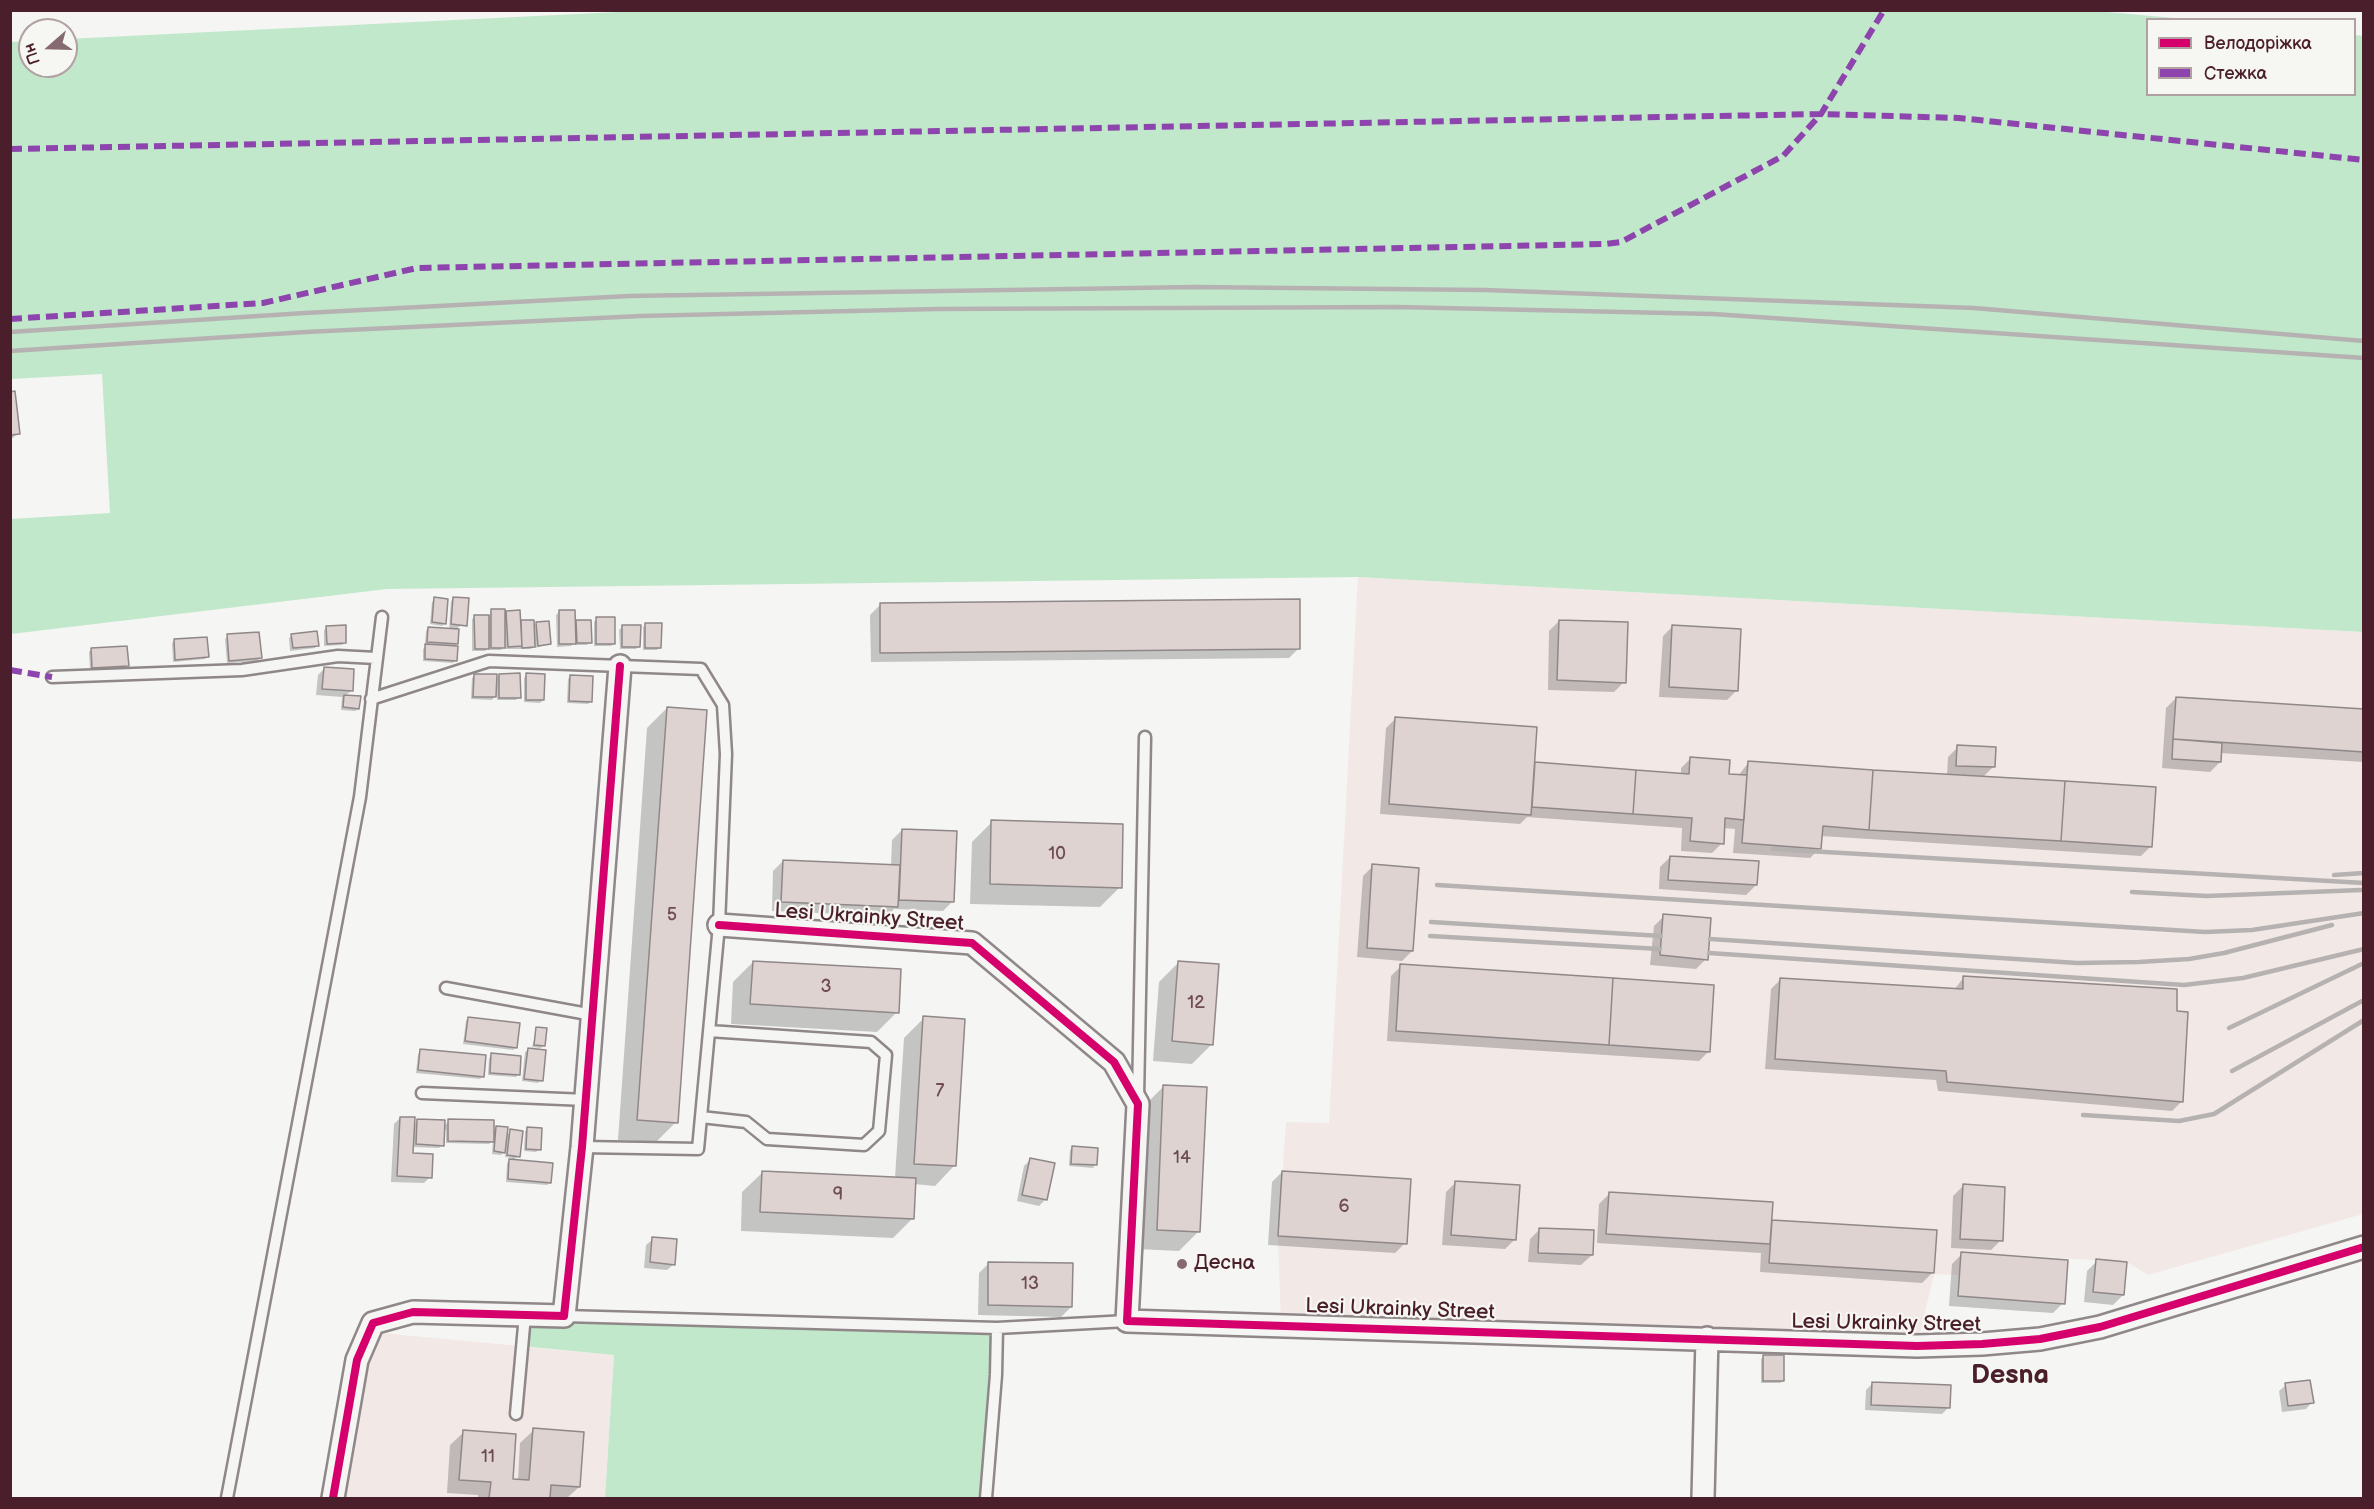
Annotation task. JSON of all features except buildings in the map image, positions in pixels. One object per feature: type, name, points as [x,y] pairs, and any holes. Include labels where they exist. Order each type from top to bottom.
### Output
[{"type":"street","points":[[333,1498],[357,1360],[373,1323],[413,1312],[564,1316],[582,1147],[620,666]]},
{"type":"street","name":"Lesi Ukrainky Street","points":[[719,925],[972,943],[1114,1062],[1138,1104]]},
{"type":"street","points":[[1127,1321],[1138,1104]]},
{"type":"street","name":"Lesi Ukrainky Street","points":[[1127,1321],[1917,1346],[2040,1339],[2100,1327],[2364,1247]]},
{"type":"street","points":[[1703,1498],[1707,1338]]},
{"type":"lane","points":[[227,1498],[360,797],[382,616]]},
{"type":"lane","points":[[52,677],[242,670],[338,656],[376,658]]},
{"type":"lane","points":[[371,699],[489,661],[701,669],[723,705],[726,754],[719,925],[698,1149],[582,1147]]},
{"type":"lane","points":[[1138,1104],[1145,737]]},
{"type":"lane","points":[[446,988],[592,1015]]},
{"type":"lane","points":[[701,1117],[746,1122],[767,1139],[864,1145],[879,1131],[886,1055],[872,1042],[709,1030]]},
{"type":"lane","points":[[422,1093],[586,1100]]},
{"type":"lane","points":[[516,1414],[525,1315]]},
{"type":"lane","points":[[564,1316],[997,1328],[1127,1321]]},
{"type":"lane","points":[[986,1498],[996,1375],[997,1328]]},
{"type":"shaded area","points":[[1358,577],[2363,632],[2363,1214],[2148,1275],[2127,1262],[1962,1252],[1960,1275],[1934,1274],[1917,1346],[1281,1324],[1278,1236],[1286,1122],[1329,1123]]},
{"type":"shaded area","points":[[382,1333],[614,1355],[605,1498],[343,1498],[367,1362]]},
{"type":"green space","points":[[2085,10],[2174,18],[2146,18],[2146,96],[2356,96],[2356,35],[2363,36],[2363,632],[1358,577],[387,589],[11,634],[11,519],[110,513],[102,374],[11,379],[11,42],[18,42],[18,78],[78,78],[78,38],[639,11]]},
{"type":"green space","points":[[525,1315],[997,1328],[986,1498],[605,1498],[614,1355],[522,1346]]},
{"type":"railway","points":[[10,332],[305,313],[629,296],[1195,287],[1485,290],[1974,308],[2364,341]]},
{"type":"railway","points":[[10,351],[306,332],[641,316],[936,309],[1397,307],[1713,314],[2364,358]]},
{"type":"railway","points":[[1773,849],[2364,883]]},
{"type":"railway","points":[[2334,875],[2364,873]]},
{"type":"railway","points":[[1437,885],[2205,932],[2252,930],[2364,913]]},
{"type":"railway","points":[[2132,892],[2207,896],[2361,890]]},
{"type":"railway","points":[[1431,922],[1661,936]]},
{"type":"railway","points":[[1710,939],[2077,963],[2139,962],[2189,959],[2224,953],[2332,925]]},
{"type":"railway","points":[[1430,936],[1660,949]]},
{"type":"railway","points":[[1709,953],[2184,985],[2243,978],[2364,949]]},
{"type":"railway","points":[[2229,1028],[2364,963]]},
{"type":"railway","points":[[2232,1071],[2364,1000]]},
{"type":"railway","points":[[2083,1115],[2179,1121],[2214,1114],[2364,1020]]},
{"type":"marked path","points":[[10,319],[263,303],[417,268],[1621,242],[1783,156],[1821,114],[1884,10]]},
{"type":"marked path","points":[[10,149],[1821,114],[1959,118],[2364,160]]},
{"type":"marked path","points":[[10,670],[52,677]]},
{"type":"cycle path","points":[[333,1498],[357,1360],[373,1323],[413,1312],[564,1316],[582,1147],[620,666]]},
{"type":"cycle path","points":[[719,925],[972,943],[1114,1062],[1138,1104],[1127,1321],[1917,1346],[1982,1344],[2040,1339],[2100,1327],[2364,1247]]},
{"type":"place","name":"Десна","points":[[1182,1264]]},
{"type":"district","name":"Desna","points":[[2010,1376]]}]
